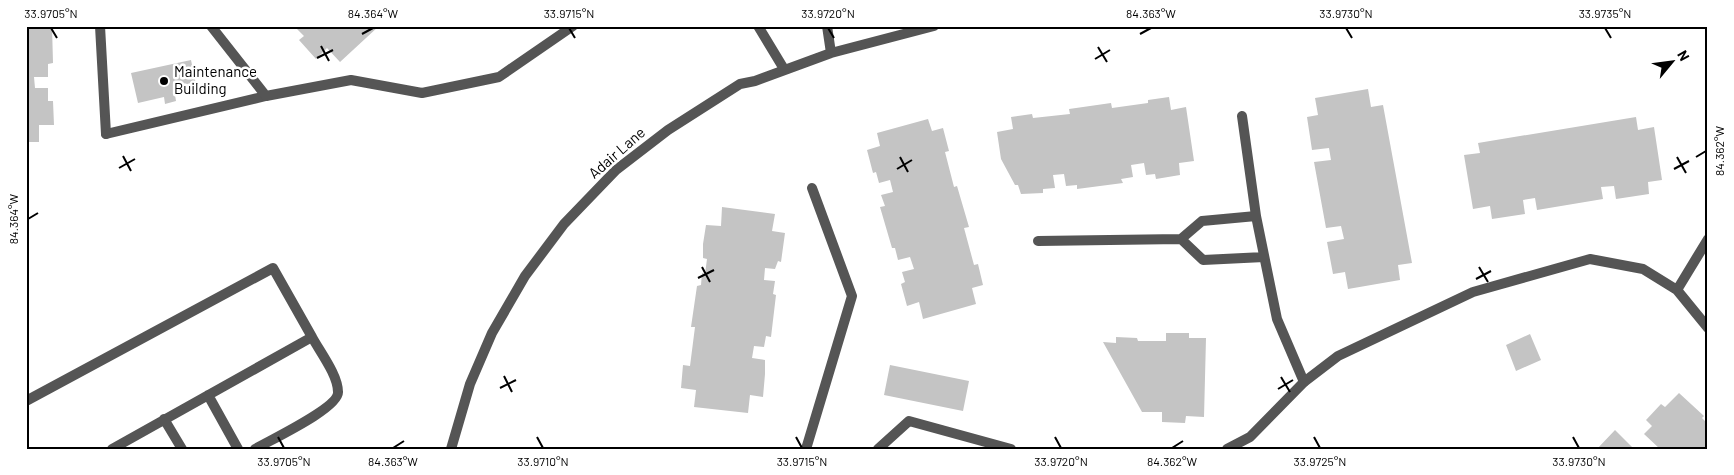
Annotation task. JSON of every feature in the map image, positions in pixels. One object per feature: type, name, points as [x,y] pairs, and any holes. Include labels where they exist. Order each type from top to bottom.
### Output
[{"type":"street","points":[[100,26],[106,134],[266,96],[351,80],[422,93],[499,77],[572,26]]},
{"type":"street","points":[[211,26],[266,96]]},
{"type":"street","points":[[758,26],[784,69]]},
{"type":"street","points":[[827,26],[831,53]]},
{"type":"street","name":"Adair Lane","points":[[451,449],[470,384],[492,333],[525,276],[564,224],[616,170],[668,130],[740,84],[755,81],[831,53],[934,26]]},
{"type":"street","points":[[1242,116],[1256,216],[1277,319],[1304,382]]},
{"type":"street","points":[[806,449],[852,296],[812,188]]},
{"type":"street","points":[[1038,241],[1181,239],[1202,221],[1256,216]]},
{"type":"street","points":[[1181,239],[1203,260],[1264,257]]},
{"type":"street","points":[[1677,290],[1708,239]]},
{"type":"street","points":[[1227,449],[1250,437],[1304,382],[1338,356],[1473,292],[1590,259],[1643,269],[1677,290],[1708,328]]},
{"type":"street","points":[[26,401],[273,268],[337,380],[339,394],[336,400],[323,411],[255,449]]},
{"type":"street","points":[[112,449],[125,446],[164,419],[312,337]]},
{"type":"street","points":[[208,395],[238,449]]},
{"type":"street","points":[[164,419],[182,449]]},
{"type":"street","points":[[878,449],[909,421],[1011,449]]},
{"type":"building","points":[[26,26],[52,26],[53,63],[48,64],[48,77],[34,77],[35,88],[48,88],[48,101],[53,101],[54,125],[39,125],[39,142],[26,142]]},
{"type":"building","points":[[299,26],[379,26],[340,62],[327,48],[316,59],[299,40],[304,36],[297,29]]},
{"type":"building","name":"Maintenance Building","points":[[191,60],[197,89],[175,95],[176,101],[165,104],[164,97],[138,103],[131,73]]},
{"type":"building","points":[[1368,89],[1371,107],[1383,105],[1412,263],[1398,265],[1400,280],[1348,289],[1345,272],[1333,274],[1327,242],[1344,239],[1341,226],[1326,228],[1314,162],[1331,160],[1329,148],[1312,150],[1307,117],[1318,115],[1315,98]]},
{"type":"building","points":[[1169,97],[1171,110],[1186,107],[1194,161],[1179,163],[1180,175],[1156,179],[1155,174],[1146,175],[1144,163],[1131,165],[1133,177],[1121,179],[1123,183],[1077,189],[1077,185],[1066,186],[1064,174],[1053,175],[1055,188],[1043,189],[1043,193],[1021,194],[1018,185],[1015,185],[1001,159],[997,132],[1013,129],[1011,117],[1032,114],[1033,118],[1070,114],[1069,109],[1111,103],[1112,108],[1148,103],[1148,100]]},
{"type":"building","points":[[1636,117],[1638,130],[1654,127],[1662,180],[1648,182],[1649,194],[1616,199],[1614,186],[1601,187],[1603,199],[1537,210],[1535,198],[1523,200],[1525,214],[1492,219],[1490,206],[1473,209],[1464,155],[1480,153],[1478,143]]},
{"type":"building","points":[[928,119],[932,131],[943,128],[949,151],[945,152],[954,187],[957,186],[969,227],[964,228],[974,265],[978,264],[983,285],[972,288],[976,304],[923,319],[919,302],[907,306],[901,284],[905,282],[902,272],[914,269],[910,257],[898,260],[895,248],[892,248],[880,207],[885,206],[881,195],[893,192],[890,180],[879,183],[876,172],[873,173],[867,150],[880,146],[877,133]]},
{"type":"building","points":[[722,207],[775,214],[772,231],[785,233],[781,262],[778,261],[775,269],[765,268],[764,280],[775,281],[773,294],[776,295],[771,337],[766,336],[764,347],[754,346],[752,358],[765,360],[763,397],[750,395],[748,413],[694,407],[696,390],[681,388],[683,365],[690,366],[695,327],[691,327],[697,286],[701,285],[702,273],[705,274],[707,259],[703,258],[703,244],[706,225],[721,226]]},
{"type":"building","points":[[1166,333],[1189,333],[1189,338],[1206,338],[1204,417],[1186,416],[1185,423],[1162,422],[1162,412],[1142,412],[1103,342],[1116,343],[1116,337],[1137,338],[1138,341],[1166,341]]},
{"type":"building","points":[[1530,334],[1541,360],[1516,371],[1506,345]]},
{"type":"building","points":[[890,365],[969,381],[963,411],[884,395]]},
{"type":"building","points":[[1679,393],[1704,416],[1702,418],[1708,424],[1708,449],[1660,449],[1644,434],[1652,426],[1646,420],[1661,404],[1665,407]]},
{"type":"building","points":[[1615,430],[1634,449],[1597,449]]},
{"type":"place","name":"Maintenance Building","points":[[164,81]]}]
